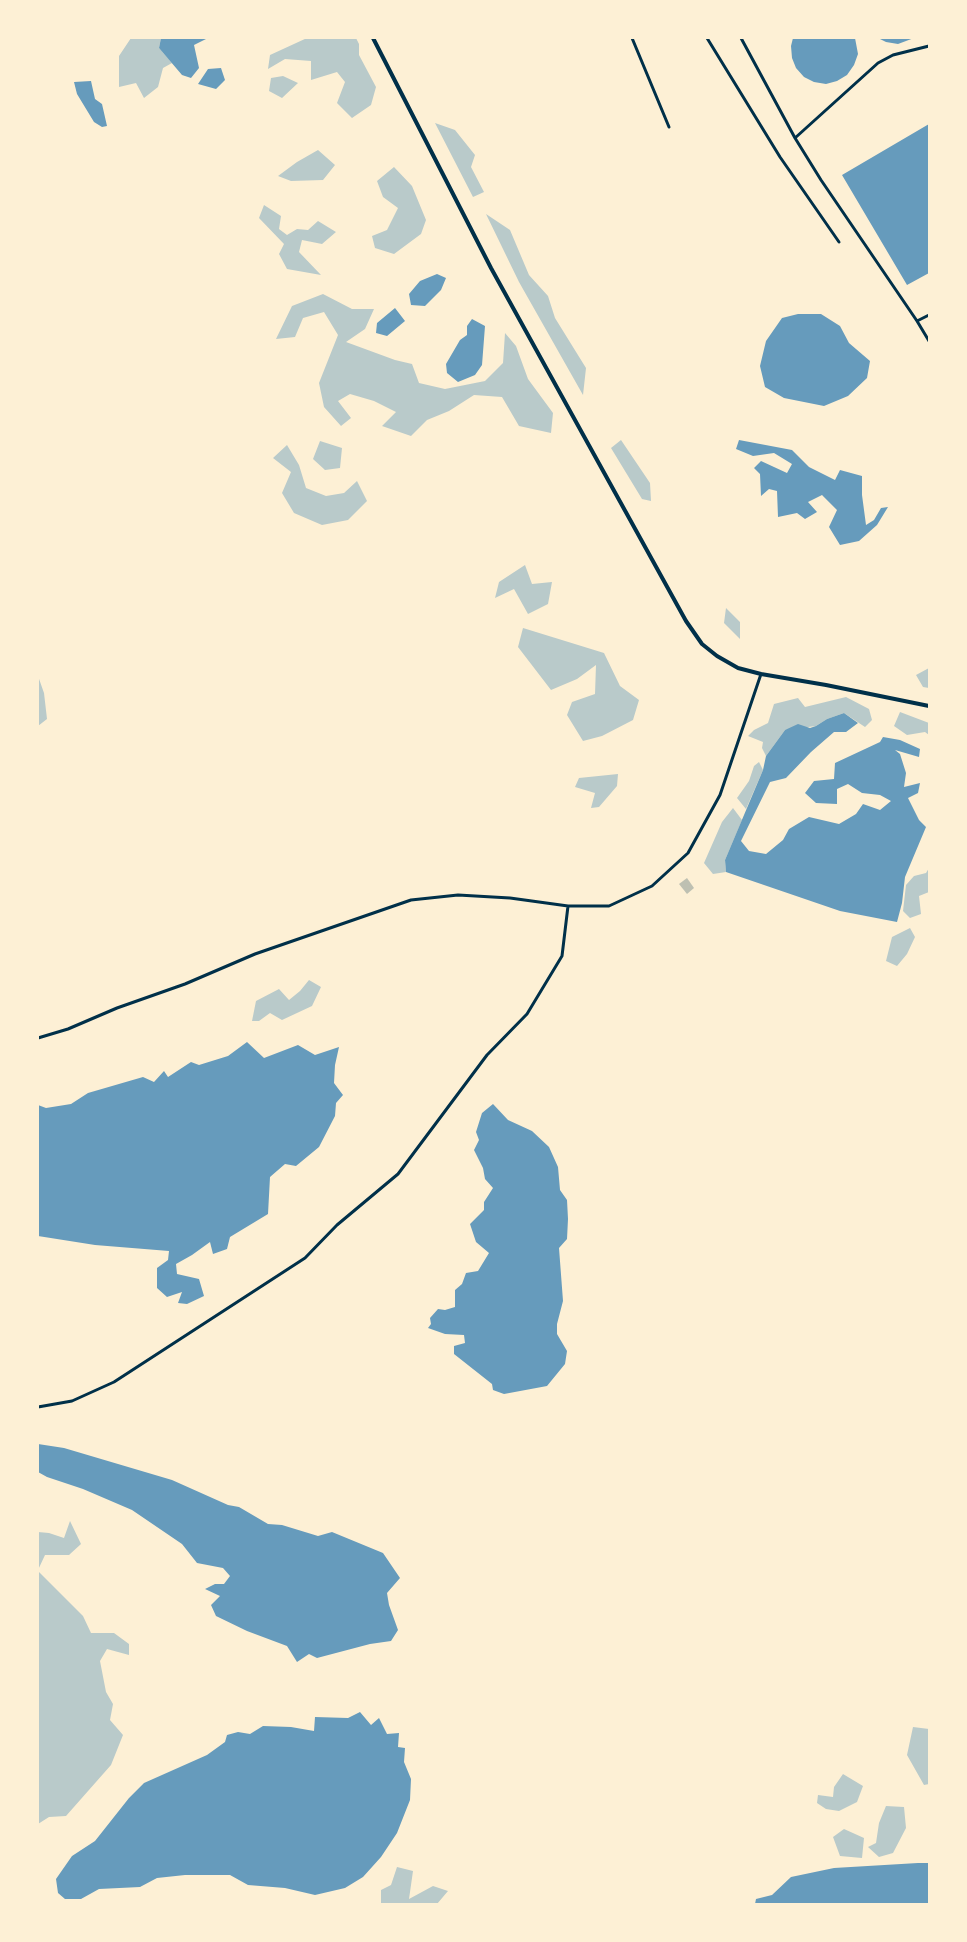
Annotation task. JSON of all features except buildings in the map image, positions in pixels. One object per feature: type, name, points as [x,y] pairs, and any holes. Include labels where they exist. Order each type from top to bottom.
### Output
[{"type":"street","points":[[373,38],[491,268],[686,621],[702,644],[717,656],[738,668],[761,674],[929,706]]},
{"type":"lane","points":[[632,38],[669,127]]},
{"type":"lane","points":[[707,38],[780,157],[840,242]]},
{"type":"lane","points":[[741,38],[795,138],[821,180],[929,341]]},
{"type":"lane","points":[[795,138],[878,64],[894,55],[929,46]]},
{"type":"lane","points":[[917,321],[929,315]]},
{"type":"lane","points":[[38,1038],[68,1029],[117,1008],[185,984],[254,954],[411,900],[458,895],[510,898],[568,906],[609,906],[652,886],[688,853],[720,794],[761,674]]},
{"type":"lane","points":[[38,1407],[72,1401],[114,1382],[305,1258],[337,1225],[398,1174],[487,1056],[528,1014],[562,956],[568,906]]},
{"type":"shaded area","points":[[131,38],[161,38],[159,48],[172,63],[163,68],[158,87],[144,98],[136,83],[119,87],[119,56]]},
{"type":"shaded area","points":[[307,38],[356,38],[359,44],[359,55],[376,87],[371,105],[352,118],[337,103],[345,82],[337,72],[311,80],[311,61],[285,59],[268,69],[270,55]]},
{"type":"shaded area","points":[[283,76],[298,83],[282,98],[269,91],[271,78]]},
{"type":"shaded area","points":[[435,123],[455,130],[475,155],[471,167],[484,192],[473,197]]},
{"type":"shaded area","points":[[318,150],[335,165],[323,180],[291,181],[278,176],[297,162]]},
{"type":"shaded area","points":[[394,167],[412,186],[426,220],[421,234],[394,254],[375,248],[372,236],[387,230],[398,208],[383,197],[377,181]]},
{"type":"shaded area","points":[[264,205],[281,216],[279,229],[287,235],[297,229],[308,230],[318,221],[336,232],[322,244],[302,240],[299,252],[321,275],[287,269],[279,254],[284,244],[259,218]]},
{"type":"shaded area","points":[[486,214],[510,230],[529,275],[548,296],[555,318],[586,368],[583,395],[519,282]]},
{"type":"shaded area","points":[[323,294],[352,309],[374,309],[365,329],[346,342],[395,360],[412,364],[419,383],[445,389],[485,381],[503,363],[505,333],[516,346],[528,379],[553,413],[551,433],[519,426],[502,397],[474,395],[449,411],[427,420],[411,436],[382,426],[396,412],[374,401],[350,394],[338,401],[351,418],[341,426],[324,407],[319,383],[338,335],[324,312],[303,318],[295,337],[276,339],[292,306]]},
{"type":"shaded area","points":[[621,440],[650,483],[651,501],[642,499],[611,448]]},
{"type":"shaded area","points":[[320,441],[342,448],[340,468],[325,470],[313,459]]},
{"type":"shaded area","points":[[287,445],[299,465],[306,488],[326,496],[344,493],[357,481],[367,501],[348,520],[322,525],[294,513],[282,493],[291,472],[273,458]]},
{"type":"shaded area","points":[[525,565],[532,584],[552,582],[548,604],[528,614],[514,589],[495,598],[499,582]]},
{"type":"shaded area","points":[[726,608],[740,622],[740,639],[724,623]]},
{"type":"shaded area","points":[[523,628],[604,653],[620,686],[639,700],[633,720],[602,736],[583,741],[567,715],[572,702],[595,694],[596,665],[577,679],[551,690],[518,647]]},
{"type":"shaded area","points":[[929,668],[929,688],[923,687],[916,675]]},
{"type":"shaded area","points":[[38,676],[44,693],[47,719],[38,726]]},
{"type":"shaded area","points":[[846,697],[869,709],[872,720],[865,727],[844,713],[827,719],[816,726],[785,730],[766,756],[762,748],[763,742],[748,736],[754,730],[768,723],[774,704],[798,698],[805,707]]},
{"type":"shaded area","points":[[900,712],[929,723],[929,735],[925,732],[907,735],[894,726]]},
{"type":"shaded area","points":[[759,762],[763,770],[746,809],[737,798],[749,781],[754,766]]},
{"type":"shaded area","points":[[618,774],[617,786],[599,807],[591,808],[595,793],[575,787],[579,778]]},
{"type":"shaded area","points":[[733,808],[742,820],[725,860],[726,872],[713,874],[704,863],[722,822]]},
{"type":"shaded area","points":[[929,868],[929,892],[919,896],[921,914],[910,918],[903,911],[906,885],[914,876],[926,873]]},
{"type":"shaded area","points":[[910,928],[915,937],[907,954],[897,966],[886,961],[892,937]]},
{"type":"shaded area","points":[[309,980],[321,987],[312,1006],[282,1020],[270,1013],[259,1021],[252,1021],[256,1001],[279,989],[289,1000],[300,991]]},
{"type":"shaded area","points":[[70,1521],[81,1544],[69,1555],[45,1555],[38,1570],[38,1532],[49,1533],[64,1538]]},
{"type":"shaded area","points":[[38,1571],[83,1616],[91,1633],[114,1633],[129,1644],[129,1655],[107,1649],[100,1661],[106,1692],[113,1704],[110,1720],[123,1735],[111,1765],[66,1816],[49,1817],[38,1824]]},
{"type":"shaded area","points":[[913,1727],[929,1729],[929,1784],[924,1785],[907,1755]]},
{"type":"shaded area","points":[[843,1774],[863,1786],[857,1802],[839,1811],[826,1809],[817,1803],[818,1795],[833,1797],[834,1787]]},
{"type":"shaded area","points":[[886,1806],[904,1807],[906,1828],[893,1853],[879,1857],[868,1847],[876,1843],[879,1823]]},
{"type":"shaded area","points":[[844,1829],[864,1838],[862,1858],[840,1856],[833,1837]]},
{"type":"shaded area","points":[[397,1867],[413,1871],[409,1899],[433,1886],[448,1891],[437,1904],[381,1904],[381,1890],[391,1885]]},
{"type":"water","points":[[161,38],[208,38],[194,45],[199,68],[191,78],[182,75],[159,48]]},
{"type":"water","points":[[793,38],[855,38],[858,54],[854,65],[847,75],[837,81],[826,84],[814,82],[804,77],[796,68],[792,58],[791,46]]},
{"type":"water","points":[[878,38],[914,38],[898,44],[886,42]]},
{"type":"water","points":[[221,68],[225,80],[216,89],[198,84],[208,69]]},
{"type":"water","points":[[91,81],[95,99],[102,104],[107,126],[102,127],[94,122],[77,94],[74,82]]},
{"type":"water","points":[[929,124],[929,273],[907,285],[842,175]]},
{"type":"water","points":[[437,274],[446,278],[441,290],[425,306],[411,305],[409,294],[420,281]]},
{"type":"water","points":[[395,308],[405,321],[387,336],[376,333],[377,323]]},
{"type":"water","points":[[798,314],[821,314],[840,326],[849,343],[870,361],[867,378],[848,396],[824,406],[784,398],[765,387],[760,366],[766,341],[782,318]]},
{"type":"water","points":[[472,319],[485,326],[482,365],[475,375],[458,382],[447,373],[446,364],[460,340],[467,335],[467,326]]},
{"type":"water","points":[[739,440],[792,450],[809,467],[835,480],[840,470],[862,476],[862,495],[866,525],[874,520],[881,508],[888,507],[877,525],[859,541],[840,545],[829,527],[837,510],[822,495],[808,502],[817,512],[805,519],[797,513],[778,517],[777,491],[769,489],[761,496],[760,474],[754,468],[761,461],[787,473],[792,464],[774,453],[753,456],[736,449]]},
{"type":"water","points":[[844,713],[858,723],[846,732],[834,732],[811,752],[786,778],[770,782],[741,841],[749,851],[766,854],[783,840],[789,829],[809,817],[839,824],[856,814],[863,804],[880,810],[891,801],[880,795],[862,793],[848,784],[837,789],[837,804],[816,803],[805,793],[814,781],[834,779],[835,763],[880,742],[883,737],[900,740],[920,749],[919,757],[895,750],[900,754],[906,773],[904,787],[920,783],[918,793],[908,798],[919,820],[926,827],[905,877],[902,903],[897,922],[840,911],[726,872],[725,860],[763,770],[766,756],[785,730],[798,724],[810,728],[827,719]]},
{"type":"water","points":[[247,1042],[264,1058],[298,1045],[315,1055],[339,1047],[335,1065],[334,1083],[343,1095],[336,1103],[335,1116],[319,1147],[296,1166],[285,1164],[270,1177],[268,1214],[230,1237],[227,1249],[213,1254],[210,1242],[176,1264],[177,1274],[199,1279],[204,1296],[187,1304],[178,1303],[182,1292],[167,1297],[157,1288],[157,1268],[168,1260],[169,1251],[95,1245],[38,1236],[38,1105],[46,1108],[71,1104],[88,1093],[143,1077],[154,1082],[164,1071],[168,1077],[191,1062],[199,1065],[228,1056]]},
{"type":"water","points":[[493,1104],[508,1120],[532,1131],[549,1147],[558,1167],[560,1190],[567,1200],[568,1219],[567,1239],[559,1248],[563,1301],[557,1324],[557,1334],[567,1351],[565,1364],[547,1386],[504,1394],[493,1390],[492,1384],[454,1354],[454,1346],[465,1343],[464,1335],[445,1334],[428,1328],[431,1324],[430,1318],[438,1309],[445,1310],[455,1307],[455,1290],[462,1284],[466,1273],[478,1271],[489,1253],[476,1242],[470,1224],[484,1210],[484,1202],[493,1188],[485,1179],[483,1168],[474,1150],[479,1140],[476,1132],[482,1113]]},
{"type":"water","points":[[38,1444],[64,1448],[172,1480],[228,1505],[239,1507],[268,1524],[282,1525],[318,1536],[332,1532],[383,1553],[400,1578],[387,1593],[389,1605],[398,1630],[391,1641],[370,1644],[317,1658],[309,1654],[297,1662],[287,1646],[247,1631],[216,1616],[211,1605],[220,1596],[205,1589],[215,1584],[224,1584],[230,1576],[223,1568],[197,1563],[182,1544],[132,1510],[83,1489],[47,1477],[38,1472]]},
{"type":"water","points":[[360,1712],[371,1725],[379,1718],[387,1734],[399,1733],[398,1747],[405,1748],[404,1762],[411,1779],[410,1800],[397,1833],[381,1857],[363,1877],[345,1888],[315,1895],[285,1888],[248,1885],[230,1875],[185,1875],[157,1878],[140,1887],[99,1889],[81,1899],[65,1899],[58,1893],[56,1879],[72,1856],[95,1841],[129,1798],[144,1783],[207,1755],[225,1742],[227,1735],[238,1732],[250,1734],[263,1726],[291,1727],[314,1731],[315,1717],[348,1718]]},
{"type":"water","points":[[929,1863],[929,1904],[755,1904],[756,1899],[772,1895],[791,1877],[834,1868]]}]
